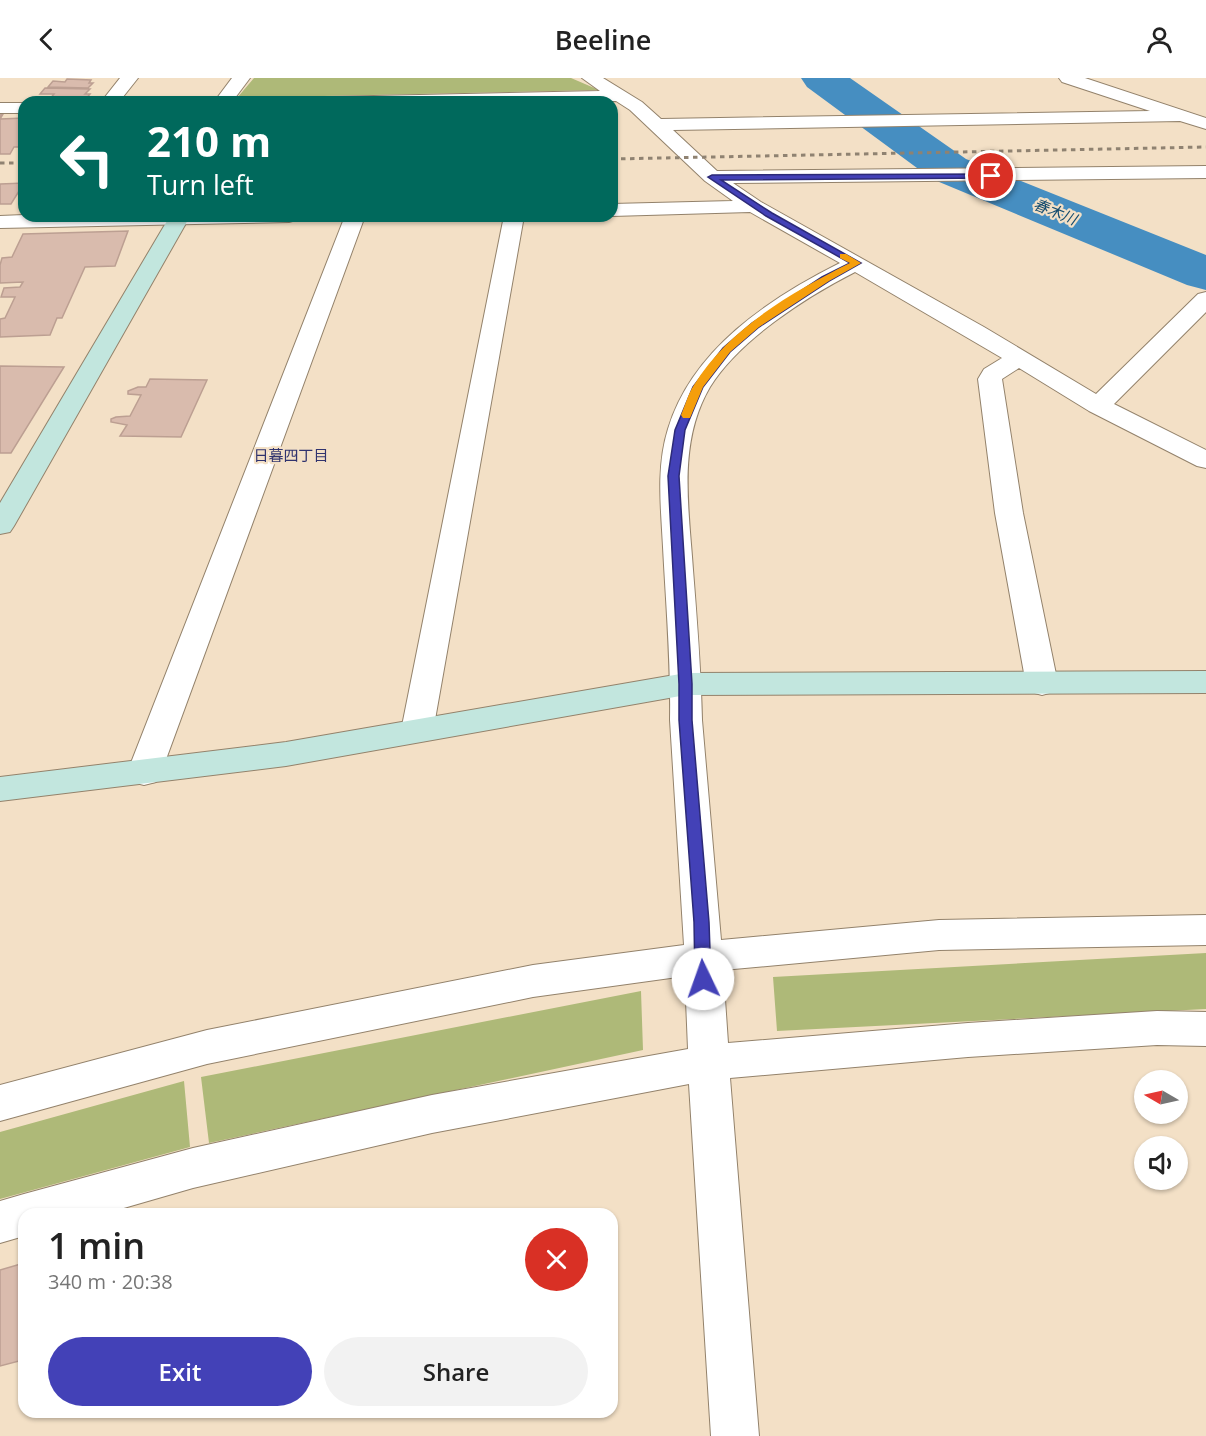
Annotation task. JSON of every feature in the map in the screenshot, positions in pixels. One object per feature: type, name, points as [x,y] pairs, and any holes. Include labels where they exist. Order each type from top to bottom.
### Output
[{"type":"street","points":[[115,96],[129,78]]},
{"type":"street","points":[[228,96],[241,78]]},
{"type":"street","points":[[591,78],[624,96],[712,177],[754,206],[856,263],[1098,406],[1206,460]]},
{"type":"street","points":[[1068,78],[1206,124]]},
{"type":"street","points":[[618,96],[624,96]]},
{"type":"street","points":[[0,108],[18,108]]},
{"type":"street","points":[[655,125],[865,120],[1184,117]]},
{"type":"street","points":[[712,177],[991,176],[1206,172]]},
{"type":"street","points":[[618,210],[754,206]]},
{"type":"street","points":[[0,222],[18,222]]},
{"type":"street","points":[[0,526],[177,222]]},
{"type":"street","points":[[144,773],[353,222]]},
{"type":"street","points":[[417,731],[513,222]]},
{"type":"street","points":[[735,1436],[708,1064],[702,922],[686,720],[686,684],[673,476],[680,430],[698,387],[726,350],[756,325],[825,279],[856,263]]},
{"type":"street","points":[[1098,406],[1201,311]]},
{"type":"street","points":[[1019,358],[990,378],[1009,513],[1042,684]]},
{"type":"street","points":[[0,789],[286,754],[686,684],[1206,682]]},
{"type":"street","points":[[0,1102],[207,1047],[533,981],[744,952],[939,935],[1206,930]]},
{"type":"street","points":[[50,1208],[193,1168],[432,1114],[708,1064],[754,1057],[968,1040],[1157,1028],[1206,1029]]},
{"type":"street","points":[[0,1222],[18,1217]]},
{"type":"green space","points":[[254,78],[571,78],[599,90],[328,96],[239,96]]},
{"type":"green space","points":[[1206,953],[1206,1009],[777,1031],[773,977]]},
{"type":"green space","points":[[641,991],[643,1050],[209,1143],[201,1077]]},
{"type":"green space","points":[[184,1081],[190,1147],[0,1199],[0,1132]]},
{"type":"building","points":[[67,79],[91,80],[89,83],[93,83],[88,88],[48,87],[53,81],[65,82]]},
{"type":"building","points":[[45,88],[90,89],[85,94],[90,94],[88,96],[40,94]]},
{"type":"building","points":[[18,118],[18,147],[14,147],[10,154],[0,154],[0,119]]},
{"type":"building","points":[[18,183],[18,193],[11,204],[0,204],[0,184]]},
{"type":"building","points":[[128,231],[115,266],[85,267],[62,318],[57,318],[50,335],[0,337],[0,319],[5,318],[15,297],[1,297],[4,288],[20,287],[23,282],[0,283],[0,265],[2,258],[12,257],[23,234]]},
{"type":"building","points":[[0,366],[64,367],[11,453],[0,453]]},
{"type":"building","points":[[150,379],[207,380],[181,437],[120,436],[127,425],[111,422],[111,419],[116,417],[130,416],[141,395],[128,394],[128,391],[146,387]]},
{"type":"building","points":[[18,1265],[18,1361],[0,1366],[0,1270]]},
{"type":"waterway","name":"春木川","points":[[822,78],[949,169],[1206,274]]},
{"type":"railway","points":[[618,159],[1206,147]]},
{"type":"railway","points":[[0,163],[18,163]]},
{"type":"slow traffic","points":[[686,415],[698,387],[726,350],[756,325],[825,279],[856,263],[843,256]]},
{"type":"district","name":"日暮四丁目","points":[[291,456]]},
{"type":"route","points":[[703,979],[702,922],[686,720],[686,684],[673,476],[680,430],[698,387],[726,350],[756,325],[825,279],[856,263],[769,214],[712,177],[991,176]]}]
